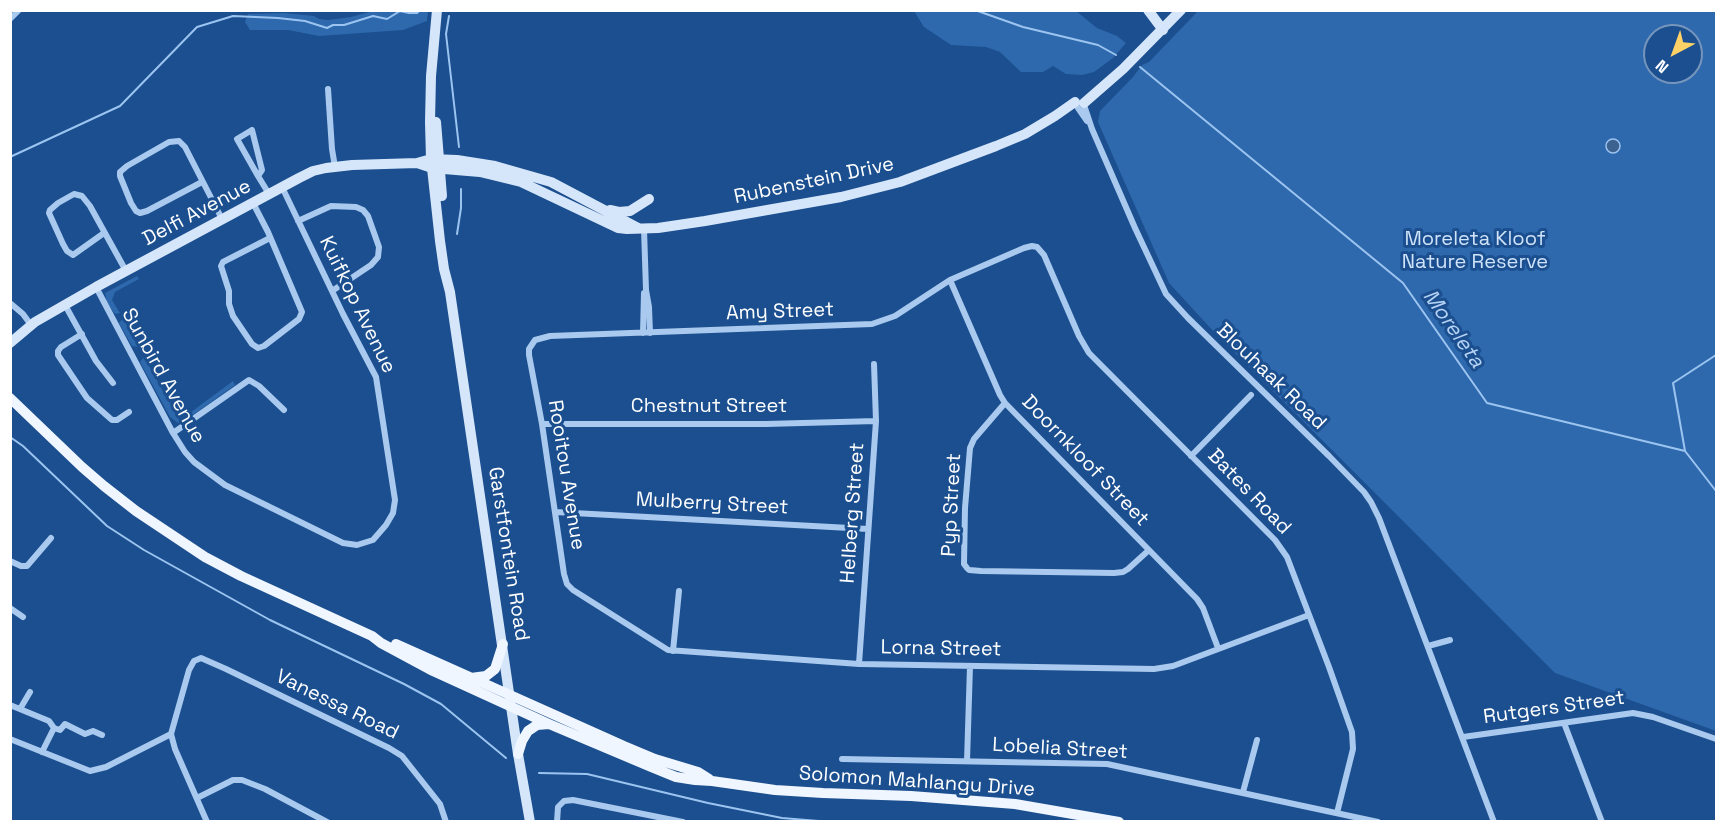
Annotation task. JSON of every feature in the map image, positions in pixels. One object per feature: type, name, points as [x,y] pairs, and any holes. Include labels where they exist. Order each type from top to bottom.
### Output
[{"type":"main road","name":"Solomon Mahlangu Drive","points":[[10,390],[58,443]]},
{"type":"main road","name":"Solomon Mahlangu Drive","points":[[10,398],[82,467],[136,511],[205,557],[372,636],[433,671],[549,724],[676,777],[776,790],[1015,804],[1119,822]]},
{"type":"main road","name":"Solomon Mahlangu Drive","points":[[372,636],[382,638],[655,759],[698,772],[712,781]]},
{"type":"main road","points":[[471,678],[486,676],[495,669],[503,644]]},
{"type":"main road","points":[[518,754],[528,731],[537,725],[549,724]]},
{"type":"street","points":[[10,19],[19,10]]},
{"type":"street","name":"Garstfontein Road","points":[[437,10],[434,42],[440,241],[450,292],[530,822]]},
{"type":"street","points":[[1148,10],[1160,28]]},
{"type":"street","name":"Rubenstein Drive","points":[[1160,28],[1173,10]]},
{"type":"street","name":"Rubenstein Drive","points":[[436,164],[521,182],[618,228],[627,229],[705,221],[841,197],[925,173],[1025,134],[1079,104],[1118,65],[1181,10]]},
{"type":"street","points":[[328,89],[335,167]]},
{"type":"street","name":"Blouhaak Road","points":[[1079,104],[1158,277],[1172,302],[1306,436],[1329,456],[1371,502],[1494,822]]},
{"type":"street","points":[[258,176],[262,170],[252,130],[237,139],[258,176],[269,194]]},
{"type":"street","points":[[202,182],[147,212],[140,213],[131,203],[120,172],[169,142],[175,140],[182,142],[222,219]]},
{"type":"street","points":[[436,164],[457,160],[495,166],[544,179],[642,228],[649,307],[646,333]]},
{"type":"street","name":"Garstfontein Road","points":[[436,164],[441,182],[451,280],[450,292]]},
{"type":"street","name":"Delfi Avenue","points":[[10,343],[31,325],[65,304],[313,171],[335,167],[436,164]]},
{"type":"street","points":[[441,182],[465,170]]},
{"type":"street","name":"Kuifkop Avenue","points":[[282,187],[376,377],[395,500],[393,513]]},
{"type":"street","points":[[104,233],[73,255],[63,244],[49,213],[50,210],[74,194],[79,194],[86,199],[126,271]]},
{"type":"street","points":[[600,208],[627,212],[634,210],[649,199]]},
{"type":"street","points":[[252,203],[270,238],[302,312],[299,319],[264,346],[258,348],[252,344],[232,316],[227,282],[221,266],[222,262],[270,238]]},
{"type":"street","points":[[298,221],[331,206],[356,207],[368,216],[379,247],[378,257],[371,265],[332,291]]},
{"type":"street","name":"Bates Road","points":[[1024,248],[1032,246],[1041,250],[1079,336],[1089,353],[1281,548],[1287,557],[1352,732],[1351,759],[1337,813]]},
{"type":"street","name":"Amy Street","points":[[529,355],[533,342],[541,338],[872,324],[896,316],[950,280],[1024,248]]},
{"type":"street","name":"Doornkloof Street","points":[[950,280],[1005,404],[1197,599],[1203,608],[1218,648]]},
{"type":"street","name":"Sunbird Avenue","points":[[96,287],[173,433],[194,462],[225,485],[343,543],[357,546],[373,540],[382,531],[393,513]]},
{"type":"street","points":[[10,303],[23,314],[31,325]]},
{"type":"street","points":[[65,304],[96,361],[113,383]]},
{"type":"street","points":[[81,334],[61,347],[58,355],[87,398],[112,420],[117,420],[129,412]]},
{"type":"street","name":"Rooitou Avenue","points":[[529,355],[566,581],[569,587],[579,594]]},
{"type":"street","name":"Helberg Street","points":[[859,664],[876,421],[874,364]]},
{"type":"street","points":[[173,433],[249,380],[259,386],[284,410]]},
{"type":"street","points":[[1191,456],[1251,395]]},
{"type":"street","name":"Pyp Street","points":[[1005,404],[974,440],[970,448],[965,508],[964,564],[969,570],[1123,572],[1149,550]]},
{"type":"street","name":"Chestnut Street","points":[[542,424],[766,424],[876,421]]},
{"type":"street","name":"Mulberry Street","points":[[555,512],[868,529]]},
{"type":"street","points":[[10,561],[27,566],[51,538]]},
{"type":"street","points":[[673,651],[679,591]]},
{"type":"street","name":"Lorna Street","points":[[579,594],[657,644],[673,651],[859,664],[1154,669],[1173,666],[1308,615]]},
{"type":"street","points":[[10,608],[23,617]]},
{"type":"street","points":[[1428,646],[1450,640]]},
{"type":"street","name":"Vanessa Road","points":[[171,734],[190,666],[201,658],[402,756],[440,804],[446,822]]},
{"type":"street","points":[[967,761],[970,666]]},
{"type":"street","points":[[20,710],[30,692]]},
{"type":"street","points":[[10,705],[49,721],[54,728],[60,730],[65,724],[85,734],[93,731],[102,735]]},
{"type":"street","name":"Rutgers Street","points":[[1463,737],[1633,713],[1716,739]]},
{"type":"street","points":[[1564,723],[1602,822]]},
{"type":"street","points":[[42,752],[54,728]]},
{"type":"street","points":[[10,739],[90,771],[98,770],[171,734],[207,822]]},
{"type":"street","points":[[1243,792],[1257,740]]},
{"type":"street","name":"Lobelia Street","points":[[842,759],[1107,764],[1378,822]]},
{"type":"street","points":[[197,798],[233,780],[242,780],[265,789],[327,822]]},
{"type":"street","points":[[557,822],[558,807],[567,800],[578,800],[682,822]]},
{"type":"green space","points":[[376,10],[428,11],[427,21],[403,30],[319,36],[288,30],[250,30],[245,22],[248,14],[284,13],[328,20]]},
{"type":"green space","points":[[914,11],[1076,11],[1097,28],[1117,36],[1126,43],[1113,58],[1094,72],[1082,75],[1066,74],[1053,66],[1043,72],[1021,72],[1000,52],[986,47],[951,45],[924,27]]},
{"type":"green space","name":"Moreleta Kloof Nature Reserve","points":[[1198,11],[1716,11],[1716,731],[1555,673],[1214,332],[1169,283],[1098,122],[1100,111],[1142,65],[1149,62]]},
{"type":"green space","points":[[137,276],[139,279],[115,292],[112,300],[120,313],[114,313],[107,302],[105,293]]},
{"type":"green space","points":[[123,318],[138,347],[132,346],[119,323]]},
{"type":"green space","points":[[144,357],[177,416],[183,418],[233,381],[235,385],[183,422],[178,423],[170,417],[140,362]]},
{"type":"shaded area","points":[[1610,139],[1616,139],[1620,146],[1616,153],[1610,153],[1606,149],[1606,143]]},
{"type":"waterway","name":"Moreleta","points":[[10,157],[120,106],[197,27],[233,16],[305,21],[327,28],[373,16],[387,19],[400,11],[417,13],[420,10]]},
{"type":"waterway","name":"Moreleta","points":[[975,10],[1023,27],[1098,45],[1116,55]]},
{"type":"waterway","points":[[449,16],[446,34],[459,147]]},
{"type":"waterway","name":"Moreleta","points":[[1140,67],[1403,283],[1487,403],[1685,451],[1716,491]]},
{"type":"waterway","points":[[457,234],[461,189]]},
{"type":"waterway","points":[[1685,451],[1673,383],[1716,355]]},
{"type":"waterway","points":[[10,437],[23,446],[107,526],[144,550],[270,620],[441,704],[506,758]]},
{"type":"waterway","points":[[539,773],[587,774],[782,818],[831,822]]}]
